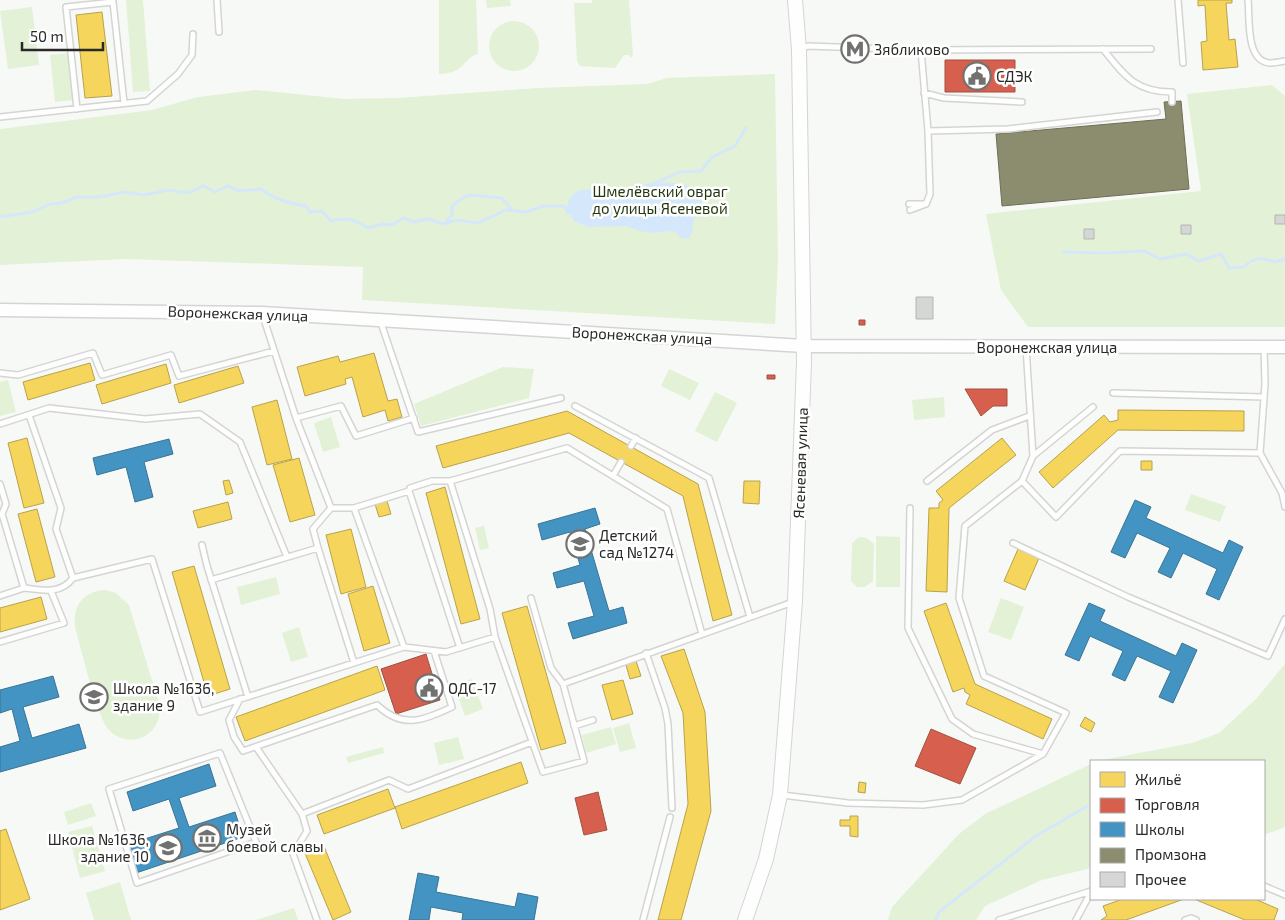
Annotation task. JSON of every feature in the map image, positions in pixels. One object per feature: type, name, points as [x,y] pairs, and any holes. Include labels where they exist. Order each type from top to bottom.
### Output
[{"type":"main road","name":"Ясеневая улица","points":[[745,920],[766,859],[780,795],[795,601],[804,346],[799,50],[795,0]]},
{"type":"street","name":"Воронежская улица","points":[[0,310],[262,313],[804,346],[1285,347]]},
{"type":"lane","points":[[217,0],[219,32]]},
{"type":"lane","points":[[1178,0],[1183,63]]},
{"type":"lane","points":[[1248,0],[1254,51],[1262,60],[1269,63],[1285,61]]},
{"type":"lane","points":[[77,109],[66,7],[113,2],[124,103]]},
{"type":"lane","points":[[0,117],[147,102],[178,74],[192,55],[193,34]]},
{"type":"lane","points":[[799,50],[808,46],[922,50],[1151,49]]},
{"type":"lane","points":[[1102,49],[1125,76],[1142,89],[1172,92],[1172,102]]},
{"type":"lane","points":[[909,207],[926,204],[930,194],[922,50]]},
{"type":"lane","points":[[924,93],[944,98],[1022,102]]},
{"type":"lane","points":[[928,131],[1008,129],[1157,112]]},
{"type":"lane","points":[[262,313],[296,418],[331,508]]},
{"type":"lane","points":[[379,319],[418,432],[561,398]]},
{"type":"lane","points":[[1026,347],[1033,456]]},
{"type":"lane","points":[[1264,347],[1264,397],[1260,452],[1282,493],[1285,507]]},
{"type":"lane","points":[[0,373],[18,375],[93,353],[102,375],[171,355],[178,376],[274,351]]},
{"type":"lane","points":[[1113,393],[1264,397]]},
{"type":"lane","points":[[296,418],[340,406],[356,436],[414,418]]},
{"type":"lane","points":[[575,406],[710,478],[750,617]]},
{"type":"lane","points":[[780,795],[848,802],[923,805],[962,800],[1043,754],[1066,713],[984,676],[959,598],[965,526],[1022,480],[1033,456],[1093,407]]},
{"type":"lane","points":[[0,424],[48,408],[145,419],[200,414],[240,442],[287,557]]},
{"type":"lane","points":[[29,415],[60,508],[56,529],[72,578]]},
{"type":"lane","points":[[927,481],[992,430],[1029,416]]},
{"type":"lane","points":[[631,446],[636,438]]},
{"type":"lane","points":[[354,663],[313,529],[331,508],[354,508],[409,491],[410,488],[432,481],[450,481],[567,448],[668,509],[702,634]]},
{"type":"lane","points":[[1022,480],[1056,516],[1120,451],[1260,452]]},
{"type":"lane","points":[[612,476],[621,462]]},
{"type":"lane","points":[[450,481],[490,610],[495,637],[543,772],[584,761],[563,684],[551,668],[531,598]]},
{"type":"lane","points":[[0,484],[6,504],[2,514],[24,588]]},
{"type":"lane","points":[[409,491],[460,648]]},
{"type":"lane","points":[[354,508],[404,647]]},
{"type":"lane","points":[[910,508],[908,628],[952,720],[973,734],[1043,754]]},
{"type":"lane","points":[[1013,544],[1128,597],[1268,656],[1285,619]]},
{"type":"lane","points":[[202,545],[211,580],[248,697]]},
{"type":"lane","points":[[211,580],[318,548]]},
{"type":"lane","points":[[0,596],[24,588],[51,592],[66,587],[72,578],[152,559],[200,712],[404,647],[446,652],[495,637]]},
{"type":"lane","points":[[0,642],[64,623],[51,592]]},
{"type":"lane","points":[[563,684],[795,601]]},
{"type":"lane","points":[[240,699],[229,720],[234,737],[242,750],[256,747],[377,705],[389,717],[409,722],[452,707],[434,651]]},
{"type":"lane","points":[[646,654],[665,708],[668,724],[672,808]]},
{"type":"lane","points":[[574,726],[594,720]]},
{"type":"lane","points":[[302,814],[389,780],[408,789],[532,742]]},
{"type":"lane","points":[[256,747],[302,814],[307,831],[293,854],[317,920]]},
{"type":"lane","points":[[220,753],[256,842],[137,883],[109,789],[220,753]]},
{"type":"lane","points":[[643,920],[670,817]]},
{"type":"lane","points":[[1265,886],[1285,895]]},
{"type":"lane","points":[[999,920],[1090,892]]},
{"type":"lane","points":[[1076,920],[1090,894]]},
{"type":"lane","points":[[1185,920],[1191,918],[1196,920]]},
{"type":"green space","points":[[126,0],[143,0],[150,91],[133,92]]},
{"type":"green space","points":[[439,0],[476,0],[478,54],[454,71],[439,74]]},
{"type":"green space","points":[[486,0],[510,0],[511,6],[487,8]]},
{"type":"green space","points":[[592,0],[629,0],[633,55],[631,58],[629,55],[624,55],[615,68],[580,66],[577,61],[574,3],[592,3]]},
{"type":"green space","points":[[32,7],[39,65],[8,69],[0,11]]},
{"type":"green space","points":[[509,21],[519,21],[532,28],[539,41],[539,51],[532,64],[519,71],[509,71],[500,67],[493,60],[489,51],[489,41],[493,32],[500,25]]},
{"type":"green space","points":[[69,53],[74,100],[55,102],[50,55]]},
{"type":"green space","name":"Шмелёвский овраг до улицы Ясеневой","points":[[775,74],[778,259],[775,324],[362,300],[363,267],[126,259],[0,265],[0,129],[152,110],[198,97],[257,90],[344,99],[397,98],[538,88],[647,84],[667,78]]},
{"type":"green space","points":[[1272,85],[1285,96],[1285,327],[1028,327],[1001,290],[986,214],[1201,191],[1187,94]]},
{"type":"green space","points":[[503,367],[534,369],[529,398],[421,426],[414,404]]},
{"type":"green space","points":[[669,369],[699,383],[690,400],[661,386]]},
{"type":"green space","points":[[8,380],[16,412],[0,416],[0,382]]},
{"type":"green space","points":[[715,392],[737,403],[717,442],[695,431]]},
{"type":"green space","points":[[944,397],[945,417],[914,420],[912,400]]},
{"type":"green space","points":[[331,417],[340,447],[323,452],[314,423]]},
{"type":"green space","points":[[1191,494],[1226,506],[1220,522],[1185,510]]},
{"type":"green space","points":[[484,526],[489,548],[480,550],[475,528]]},
{"type":"green space","points":[[876,536],[900,537],[900,587],[876,587]]},
{"type":"green space","points":[[859,537],[867,538],[874,544],[873,581],[865,587],[857,587],[851,581],[852,543]]},
{"type":"green space","points":[[276,577],[280,594],[241,605],[237,587]]},
{"type":"green space","points":[[105,590],[116,593],[129,605],[159,703],[160,712],[156,724],[148,734],[138,739],[118,737],[104,723],[75,627],[75,613],[81,601],[91,593]]},
{"type":"green space","points":[[1001,598],[1024,607],[1011,640],[988,632]]},
{"type":"green space","points":[[299,627],[308,657],[291,662],[282,633]]},
{"type":"green space","points":[[1285,664],[1285,827],[1265,835],[1265,760],[1102,760],[1192,743],[1219,733],[1256,699]]},
{"type":"green space","points":[[472,679],[483,709],[465,716],[454,685]]},
{"type":"green space","points":[[629,723],[636,748],[620,752],[613,728]]},
{"type":"green space","points":[[611,727],[616,744],[586,753],[582,735]]},
{"type":"green space","points":[[458,737],[464,759],[439,765],[434,743]]},
{"type":"green space","points":[[383,747],[384,753],[348,763],[346,757]]},
{"type":"green space","points":[[1090,764],[1090,868],[1042,880],[985,906],[976,920],[888,920],[892,907],[959,834],[985,814]]},
{"type":"green space","points":[[91,803],[96,816],[68,825],[64,812]]},
{"type":"green space","points":[[92,826],[105,871],[80,878],[68,832]]},
{"type":"green space","points":[[120,882],[131,920],[94,920],[86,893]]},
{"type":"green space","points":[[294,908],[298,920],[256,920]]},
{"type":"water","points":[[651,183],[681,184],[688,186],[699,195],[702,202],[695,214],[692,233],[688,239],[681,238],[674,231],[647,233],[625,226],[589,227],[575,222],[567,210],[569,201],[578,191],[590,189],[613,191]]},
{"type":"building: Жильё","points":[[1198,0],[1232,0],[1232,3],[1226,3],[1229,40],[1235,39],[1238,67],[1203,70],[1201,42],[1207,41],[1205,5],[1198,6]]},
{"type":"building: Жильё","points":[[102,12],[112,96],[85,98],[76,15]]},
{"type":"building: Жильё","points":[[374,353],[388,401],[397,399],[402,417],[388,421],[385,410],[363,417],[352,377],[345,379],[346,384],[305,396],[297,367],[338,356],[340,362]]},
{"type":"building: Жильё","points":[[90,363],[95,380],[28,400],[23,382]]},
{"type":"building: Жильё","points":[[166,364],[171,383],[102,404],[96,385]]},
{"type":"building: Жильё","points":[[238,366],[244,383],[179,403],[174,385]]},
{"type":"building: Жильё","points":[[277,400],[292,459],[267,465],[252,407]]},
{"type":"building: Жильё","points":[[1118,410],[1244,411],[1244,431],[1118,430],[1053,488],[1039,472],[1104,415],[1110,422],[1118,420]]},
{"type":"building: Жильё","points":[[567,411],[698,484],[732,615],[713,621],[683,496],[569,433],[443,468],[436,446]]},
{"type":"building: Жильё","points":[[27,438],[44,503],[24,508],[8,443]]},
{"type":"building: Жильё","points":[[1002,438],[1016,455],[949,508],[947,592],[926,591],[929,508],[939,508],[939,503],[943,500],[936,491]]},
{"type":"building: Жильё","points":[[299,458],[315,515],[290,522],[273,465]]},
{"type":"building: Жильё","points":[[1141,461],[1152,461],[1152,470],[1141,470]]},
{"type":"building: Жильё","points":[[229,480],[233,493],[226,495],[223,481]]},
{"type":"building: Жильё","points":[[744,481],[760,481],[759,504],[743,503]]},
{"type":"building: Жильё","points":[[445,487],[480,619],[461,624],[426,493]]},
{"type":"building: Жильё","points":[[387,501],[391,514],[379,517],[375,504]]},
{"type":"building: Жильё","points":[[228,502],[232,519],[198,528],[193,511]]},
{"type":"building: Жильё","points":[[37,509],[55,577],[36,582],[18,514]]},
{"type":"building: Жильё","points":[[351,529],[366,587],[341,594],[326,535]]},
{"type":"building: Жильё","points":[[1018,549],[1039,558],[1025,590],[1004,581]]},
{"type":"building: Жильё","points":[[194,566],[230,689],[208,696],[172,572]]},
{"type":"building: Жильё","points":[[373,586],[390,643],[364,651],[348,594]]},
{"type":"building: Жильё","points":[[41,597],[47,619],[0,632],[0,608]]},
{"type":"building: Жильё","points":[[946,603],[975,684],[1052,719],[1043,739],[966,704],[970,695],[965,692],[964,688],[953,692],[924,611]]},
{"type":"building: Жильё","points":[[527,606],[566,743],[541,750],[502,613]]},
{"type":"building: Жильё","points":[[684,649],[705,712],[711,811],[681,920],[658,920],[688,804],[683,713],[661,656]]},
{"type":"building: Жильё","points":[[635,658],[641,676],[630,679],[626,665]]},
{"type":"building: Жильё","points":[[377,666],[385,690],[245,741],[236,717]]},
{"type":"building: Жильё","points":[[623,680],[633,714],[612,720],[602,685]]},
{"type":"building: Жильё","points":[[1085,717],[1095,723],[1091,732],[1080,726]]},
{"type":"building: Жильё","points":[[521,762],[528,783],[402,829],[395,807]]},
{"type":"building: Жильё","points":[[859,782],[866,783],[865,793],[858,792]]},
{"type":"building: Жильё","points":[[388,789],[395,808],[324,834],[317,815]]},
{"type":"building: Жильё","points":[[850,816],[858,816],[858,837],[850,836],[850,826],[840,826],[840,820],[850,820]]},
{"type":"building: Жильё","points":[[6,829],[30,899],[0,910],[0,831]]},
{"type":"building: Жильё","points":[[323,844],[351,912],[333,920],[304,851]]},
{"type":"building: Жильё","points":[[1120,900],[1181,900],[1126,920],[1101,920],[1107,916],[1103,906]]},
{"type":"building: Жильё","points":[[1196,900],[1257,900],[1278,909],[1274,920],[1245,920]]},
{"type":"building: Торговля","points":[[945,60],[1015,60],[1015,92],[945,92]]},
{"type":"building: Торговля","points":[[859,320],[865,320],[865,325],[859,325]]},
{"type":"building: Торговля","points":[[767,375],[775,375],[775,379],[767,379]]},
{"type":"building: Торговля","points":[[965,389],[1007,389],[1007,406],[993,406],[981,416]]},
{"type":"building: Торговля","points":[[426,654],[440,700],[396,714],[381,669]]},
{"type":"building: Торговля","points":[[931,729],[976,748],[960,784],[915,766]]},
{"type":"building: Торговля","points":[[598,792],[607,830],[584,835],[575,798]]},
{"type":"building: Школы","points":[[169,439],[173,454],[144,462],[153,497],[135,502],[126,467],[97,475],[93,458]]},
{"type":"building: Школы","points":[[1135,500],[1151,507],[1146,518],[1223,553],[1229,540],[1243,547],[1219,600],[1206,594],[1217,569],[1183,553],[1171,578],[1158,572],[1170,548],[1137,533],[1125,558],[1111,552]]},
{"type":"building: Школы","points":[[595,508],[600,524],[585,529],[609,611],[623,607],[627,623],[573,639],[568,623],[594,616],[584,581],[557,588],[553,573],[580,565],[570,532],[542,540],[538,524]]},
{"type":"building: Школы","points":[[1089,603],[1105,610],[1100,621],[1176,656],[1182,643],[1197,650],[1173,703],[1159,697],[1171,671],[1137,656],[1125,681],[1112,675],[1123,651],[1090,636],[1079,661],[1065,655]]},
{"type":"building: Школы","points":[[53,676],[59,697],[23,707],[32,738],[79,724],[86,748],[0,772],[0,747],[20,741],[12,709],[0,713],[0,690]]},
{"type":"building: Школы","points":[[209,764],[216,786],[179,798],[189,827],[235,812],[243,837],[136,873],[126,845],[179,828],[169,799],[133,811],[127,792]]},
{"type":"building: Школы","points":[[418,873],[439,877],[436,892],[515,907],[518,893],[538,897],[534,920],[462,920],[463,913],[431,907],[429,920],[409,920]]},
{"type":"building: Промзона","points":[[1181,101],[1189,189],[1002,206],[996,134],[1166,119],[1164,102]]},
{"type":"building: Прочее","points":[[1275,215],[1285,215],[1285,224],[1275,224]]},
{"type":"building: Прочее","points":[[1181,225],[1191,225],[1191,234],[1181,234]]},
{"type":"building: Прочее","points":[[1084,229],[1094,229],[1094,239],[1084,239]]},
{"type":"building: Прочее","points":[[916,297],[933,297],[933,319],[916,319]]},
{"type":"waterway","points":[[655,183],[680,172],[701,171],[712,157],[735,146],[746,128]]},
{"type":"waterway","points":[[0,217],[32,212],[50,204],[62,203],[77,197],[99,197],[125,192],[144,195],[168,190],[188,193],[203,186],[215,192],[227,186],[239,191],[261,189],[282,200],[306,206],[310,212],[322,211],[331,221],[351,220],[368,228],[382,224],[391,225],[404,218],[414,222],[429,219],[443,224],[457,220],[478,223],[506,210],[526,212],[544,206],[564,206],[568,213]]},
{"type":"waterway","points":[[447,220],[452,215],[452,206],[464,197],[471,195],[502,198],[512,210]]},
{"type":"waterway","points":[[1064,252],[1106,253],[1144,251],[1160,259],[1186,254],[1199,261],[1221,254],[1229,268],[1244,267],[1251,261],[1258,259],[1275,262],[1285,259]]},
{"type":"waterway","points":[[936,920],[939,912],[1036,836],[1090,805]]},
{"type":"place","name":"Зябликово","points":[[855,49]]},
{"type":"place","name":"СДЭК","points":[[977,76]]},
{"type":"place","name":"Детский сад №1274","points":[[580,544]]},
{"type":"place","name":"ОДС-17","points":[[429,688]]},
{"type":"place","name":"Школа №1636, здание 9","points":[[94,697]]},
{"type":"place","name":"Музей боевой славы","points":[[207,838]]},
{"type":"place","name":"Школа №1636, здание 10","points":[[168,848]]}]
